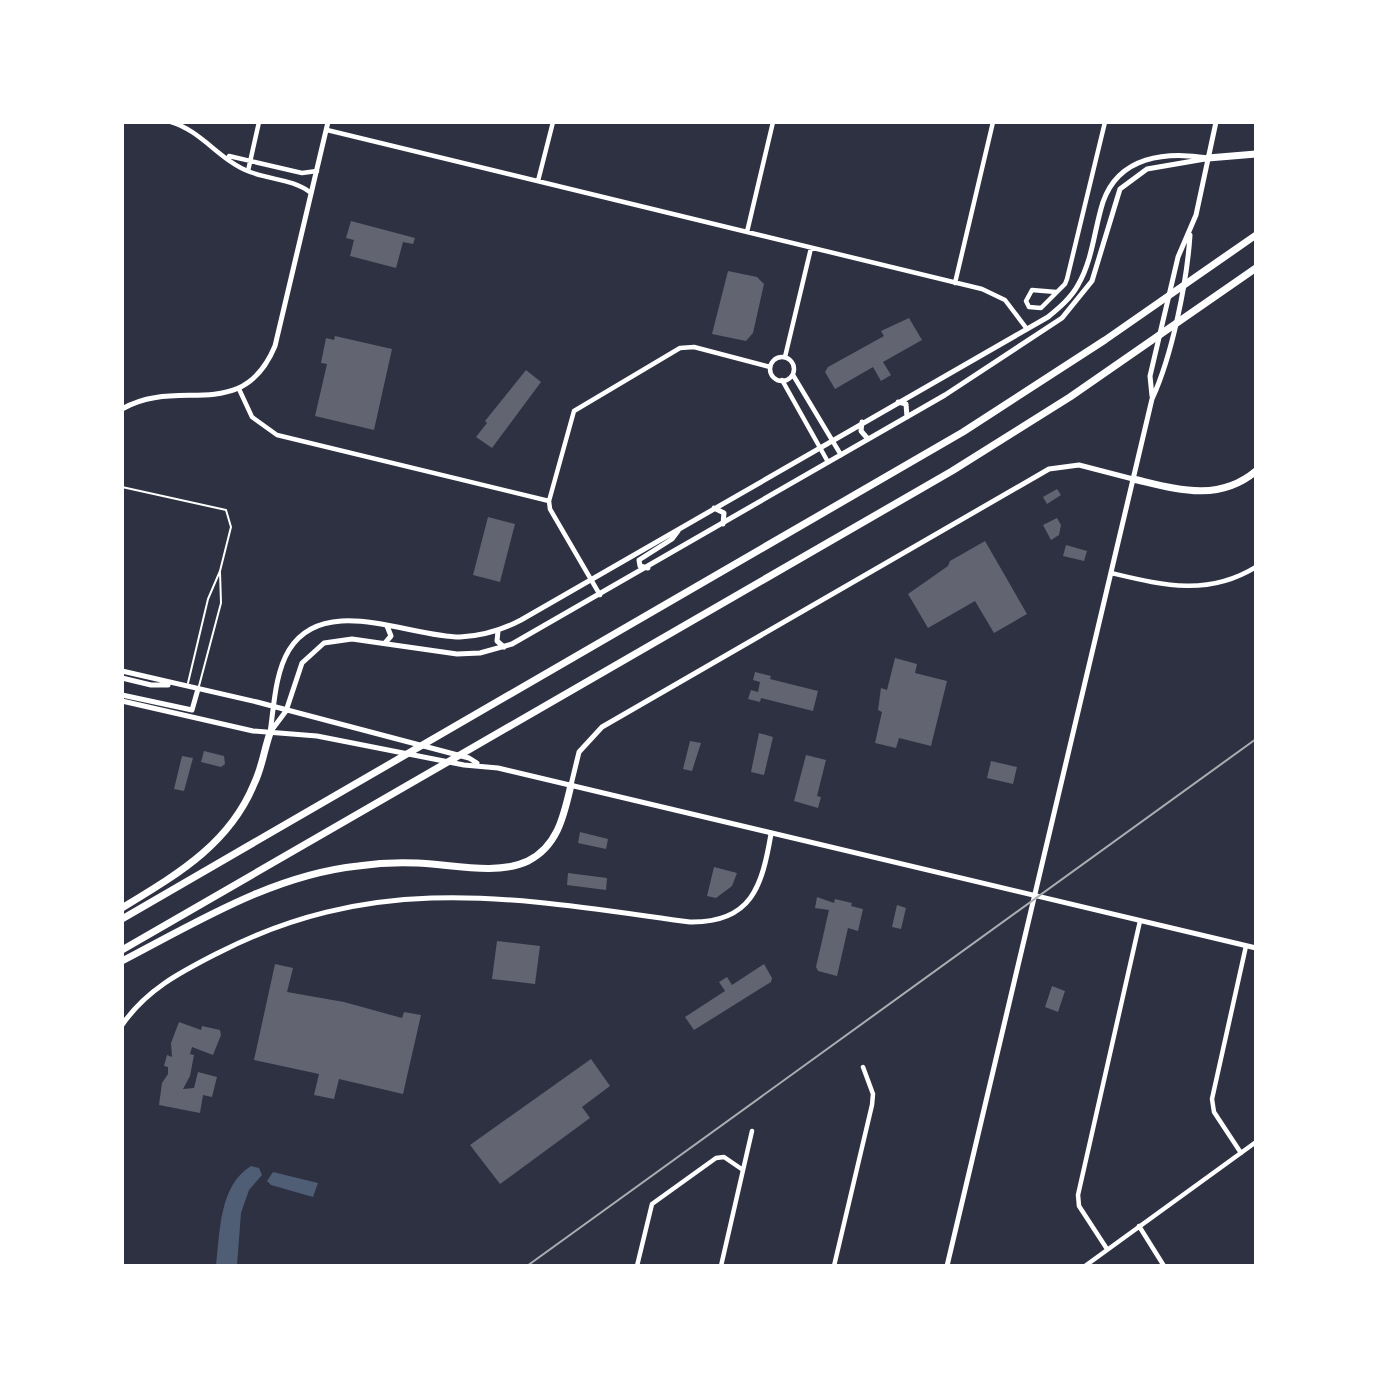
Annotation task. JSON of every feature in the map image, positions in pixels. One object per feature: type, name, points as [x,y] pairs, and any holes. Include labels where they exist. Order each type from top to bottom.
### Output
[{"type":"highway","points":[[1208,158],[1255,154]]},
{"type":"highway","points":[[122,919],[963,432],[1205,272],[1255,235]]},
{"type":"highway","points":[[122,950],[952,471],[1138,352],[1255,268]]},
{"type":"highway","points":[[1133,479],[1205,492],[1232,486],[1255,471]]},
{"type":"highway","points":[[122,908],[185,869],[226,832],[249,796],[270,733]]},
{"type":"highway","points":[[122,961],[239,902],[324,871],[398,863],[501,867],[523,863],[541,852],[555,836],[564,816],[571,785]]},
{"type":"main road","points":[[122,409],[155,398],[213,396],[239,389],[260,373],[275,346],[328,122]]},
{"type":"main road","points":[[947,1265],[1152,399],[1164,366],[1216,122]]},
{"type":"main road","points":[[270,733],[288,651],[313,627],[352,621],[458,637],[498,631],[1048,317],[1077,287],[1089,260],[1104,200],[1121,172],[1149,158],[1187,154],[1208,158]]},
{"type":"main road","points":[[270,733],[286,710],[302,663],[324,643],[352,639],[457,654],[504,647],[648,568],[945,395],[1062,318],[1079,301],[1099,263],[1120,189],[1147,169],[1208,158]]},
{"type":"main road","points":[[1152,399],[1150,376],[1178,257],[1190,235]]},
{"type":"main road","points":[[937,379],[945,395]]},
{"type":"main road","points":[[898,402],[906,404],[907,417]]},
{"type":"main road","points":[[862,422],[861,431],[868,439]]},
{"type":"main road","points":[[571,785],[579,752],[602,727],[1049,469],[1079,464],[1133,479]]},
{"type":"main road","points":[[714,508],[724,513],[723,524]]},
{"type":"main road","points":[[648,568],[640,566],[639,560],[672,539],[679,529]]},
{"type":"main road","points":[[384,643],[391,636],[387,626]]},
{"type":"main road","points":[[498,631],[496,642],[504,647]]},
{"type":"main road","points":[[122,671],[286,710],[469,758],[477,764]]},
{"type":"main road","points":[[122,678],[151,685],[178,684]]},
{"type":"main road","points":[[122,695],[192,710],[198,689]]},
{"type":"main road","points":[[122,701],[270,733],[317,736],[464,765],[477,764],[1034,898],[1255,948]]},
{"type":"main road","points":[[122,1025],[147,996],[178,973],[306,916],[356,904],[413,897],[461,897],[690,922],[723,919],[745,904],[759,886],[772,834]]},
{"type":"street","points":[[171,122],[201,136],[248,171],[299,184],[312,193]]},
{"type":"street","points":[[248,171],[259,122]]},
{"type":"street","points":[[538,181],[553,122]]},
{"type":"street","points":[[747,232],[773,122]]},
{"type":"street","points":[[955,283],[993,122]]},
{"type":"street","points":[[1056,292],[1032,290],[1026,301],[1029,307],[1041,308],[1056,292],[1067,279],[1105,122]]},
{"type":"street","points":[[327,130],[992,292],[1005,300],[1027,329]]},
{"type":"street","points":[[225,155],[302,173],[317,171]]},
{"type":"street","points":[[785,357],[811,248]]},
{"type":"street","points":[[600,595],[552,516],[549,501],[568,422],[574,411],[680,348],[694,347],[770,367]]},
{"type":"street","points":[[770,367],[777,358],[785,357],[793,364],[793,375],[841,455]]},
{"type":"street","points":[[770,367],[772,375],[782,380],[828,462]]},
{"type":"street","points":[[782,380],[793,375]]},
{"type":"street","points":[[239,389],[251,417],[277,435],[549,501]]},
{"type":"street","points":[[1111,573],[1157,584],[1190,588],[1226,582],[1255,568]]},
{"type":"street","points":[[1107,1250],[1079,1206],[1077,1195],[1140,921]]},
{"type":"street","points":[[1241,1153],[1214,1112],[1212,1099],[1246,946]]},
{"type":"street","points":[[834,1265],[872,1105],[873,1094],[863,1067]]},
{"type":"street","points":[[722,1265],[752,1130]]},
{"type":"street","points":[[1084,1265],[1255,1142]]},
{"type":"street","points":[[637,1265],[652,1203],[716,1158],[724,1157],[743,1170]]},
{"type":"street","points":[[1139,1226],[1164,1265]]},
{"type":"lane","points":[[122,487],[226,510],[231,527],[220,571],[208,600],[187,686]]},
{"type":"lane","points":[[198,689],[221,603],[220,571]]},
{"type":"water","points":[[251,1166],[259,1168],[262,1175],[249,1190],[241,1213],[237,1265],[216,1265],[220,1225],[227,1197],[240,1174]]},
{"type":"water","points":[[273,1172],[318,1183],[313,1197],[271,1185],[267,1181]]},
{"type":"building","points":[[351,221],[415,238],[413,244],[403,242],[396,268],[350,256],[354,240],[346,238]]},
{"type":"building","points":[[728,271],[757,277],[764,284],[753,333],[746,341],[712,334]]},
{"type":"building","points":[[909,318],[922,340],[883,362],[891,375],[881,381],[873,367],[835,389],[825,372],[828,367],[884,336],[881,331]]},
{"type":"building","points":[[335,336],[392,349],[374,430],[315,416],[327,364],[321,363],[326,338],[334,340]]},
{"type":"building","points":[[526,370],[541,382],[492,448],[476,437],[487,423],[485,421]]},
{"type":"building","points":[[1057,489],[1061,495],[1047,504],[1043,497]]},
{"type":"building","points":[[488,517],[515,524],[500,582],[473,575]]},
{"type":"building","points":[[1057,518],[1061,525],[1059,535],[1051,540],[1043,525]]},
{"type":"building","points":[[985,541],[1027,614],[994,633],[975,601],[928,628],[908,594],[948,566],[950,561]]},
{"type":"building","points":[[1066,545],[1087,551],[1084,561],[1063,556]]},
{"type":"building","points":[[895,658],[917,664],[915,673],[947,681],[931,746],[899,738],[896,748],[875,743],[882,712],[878,710],[881,688],[887,690]]},
{"type":"building","points":[[755,672],[771,676],[770,679],[818,691],[813,711],[761,698],[760,702],[748,699],[751,690],[758,692],[760,682],[753,680]]},
{"type":"building","points":[[759,733],[773,737],[764,775],[751,772]]},
{"type":"building","points":[[690,741],[701,743],[692,771],[683,769]]},
{"type":"building","points":[[204,751],[224,756],[225,764],[221,767],[201,762]]},
{"type":"building","points":[[806,755],[826,760],[817,796],[821,797],[818,808],[794,801]]},
{"type":"building","points":[[182,756],[193,758],[184,791],[174,789]]},
{"type":"building","points":[[991,761],[1017,767],[1013,784],[987,778]]},
{"type":"building","points":[[580,832],[608,839],[606,849],[578,843]]},
{"type":"building","points":[[714,867],[737,873],[732,886],[716,898],[707,896]]},
{"type":"building","points":[[568,873],[607,878],[606,890],[567,885]]},
{"type":"building","points":[[817,897],[834,903],[835,899],[852,903],[851,906],[863,909],[858,931],[848,928],[837,976],[818,971],[816,967],[829,910],[815,908]]},
{"type":"building","points":[[897,905],[906,908],[901,929],[892,927]]},
{"type":"building","points":[[497,941],[540,946],[535,984],[492,979]]},
{"type":"building","points":[[275,964],[293,968],[287,992],[344,1002],[402,1018],[404,1012],[421,1015],[403,1094],[339,1079],[334,1099],[314,1095],[319,1074],[254,1060]]},
{"type":"building","points":[[764,964],[772,978],[771,982],[694,1030],[685,1017],[725,991],[719,982],[727,977],[732,985]]},
{"type":"building","points":[[1052,986],[1065,991],[1058,1012],[1045,1007]]},
{"type":"building","points":[[179,1022],[201,1030],[202,1026],[220,1030],[221,1035],[213,1055],[192,1047],[190,1054],[194,1055],[190,1076],[183,1089],[194,1088],[198,1072],[217,1077],[212,1097],[203,1095],[200,1113],[159,1105],[162,1083],[168,1074],[168,1067],[164,1066],[167,1055],[172,1057],[171,1043]]},
{"type":"building","points":[[591,1059],[610,1086],[582,1107],[590,1118],[500,1184],[470,1145]]},
{"type":"railway","points":[[527,1266],[1256,739]]}]
